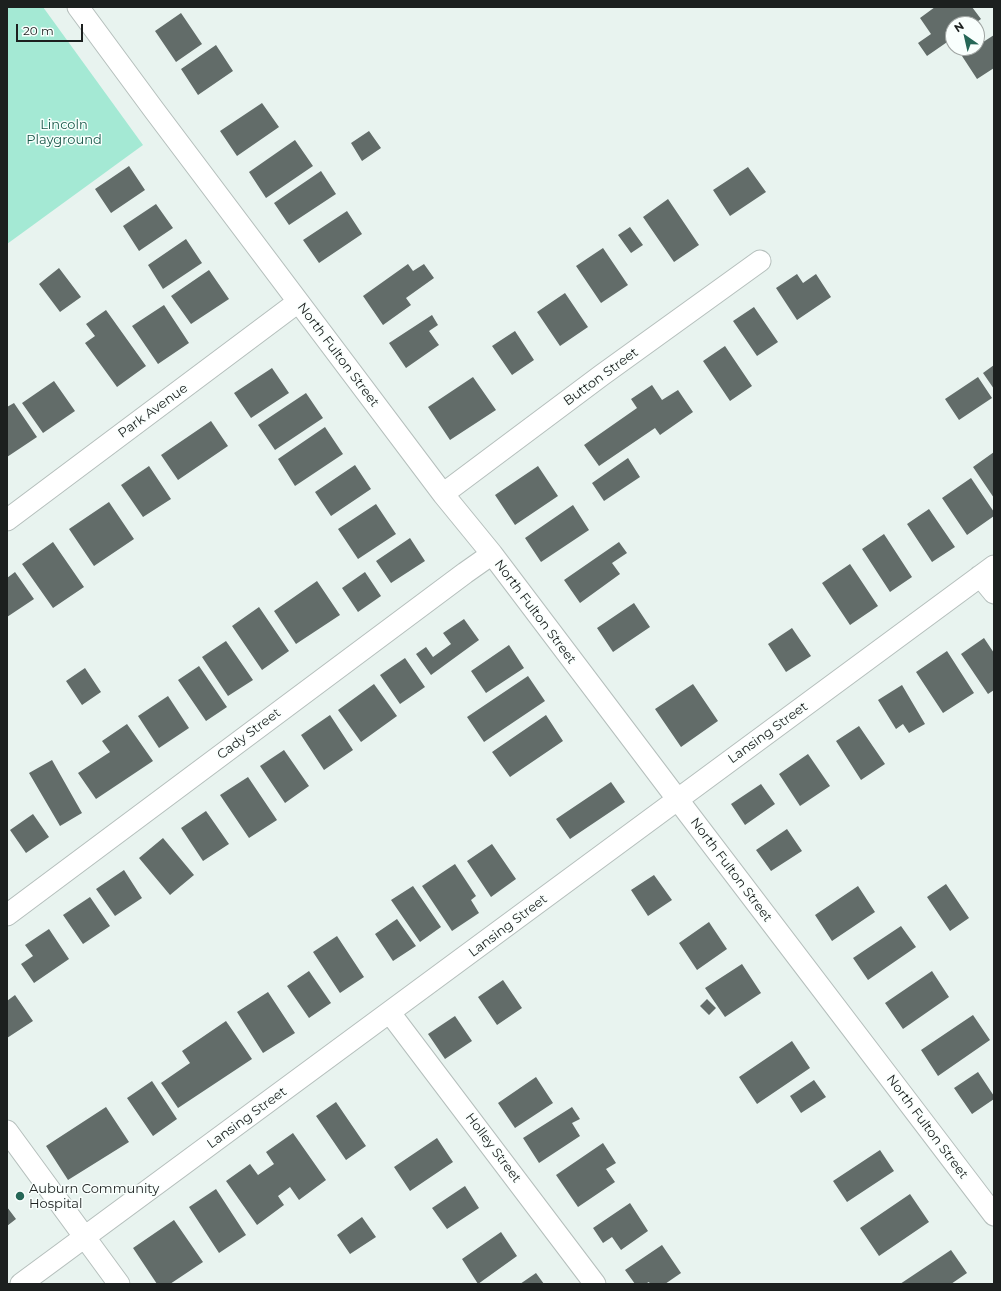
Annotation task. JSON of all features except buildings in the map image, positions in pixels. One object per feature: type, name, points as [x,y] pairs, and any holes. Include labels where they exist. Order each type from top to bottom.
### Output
[{"type":"street","name":"North Fulton Street","points":[[78,7],[443,494],[492,554],[994,1215]]},
{"type":"street","name":"Button Street","points":[[443,494],[602,375],[760,261]]},
{"type":"street","name":"Park Avenue","points":[[7,520],[298,302]]},
{"type":"street","name":"Cady Street","points":[[7,916],[492,554]]},
{"type":"street","name":"Lansing Street","points":[[21,1284],[987,571]]},
{"type":"street","points":[[987,571],[994,592]]},
{"type":"street","name":"Holley Street","points":[[390,1013],[595,1284]]},
{"type":"street","points":[[7,1131],[119,1284]]},
{"type":"green space","name":"Lincoln Playground","points":[[7,7],[43,7],[143,145],[7,244]]},
{"type":"place","name":"Auburn Community Hospital","points":[[20,1196]]}]
